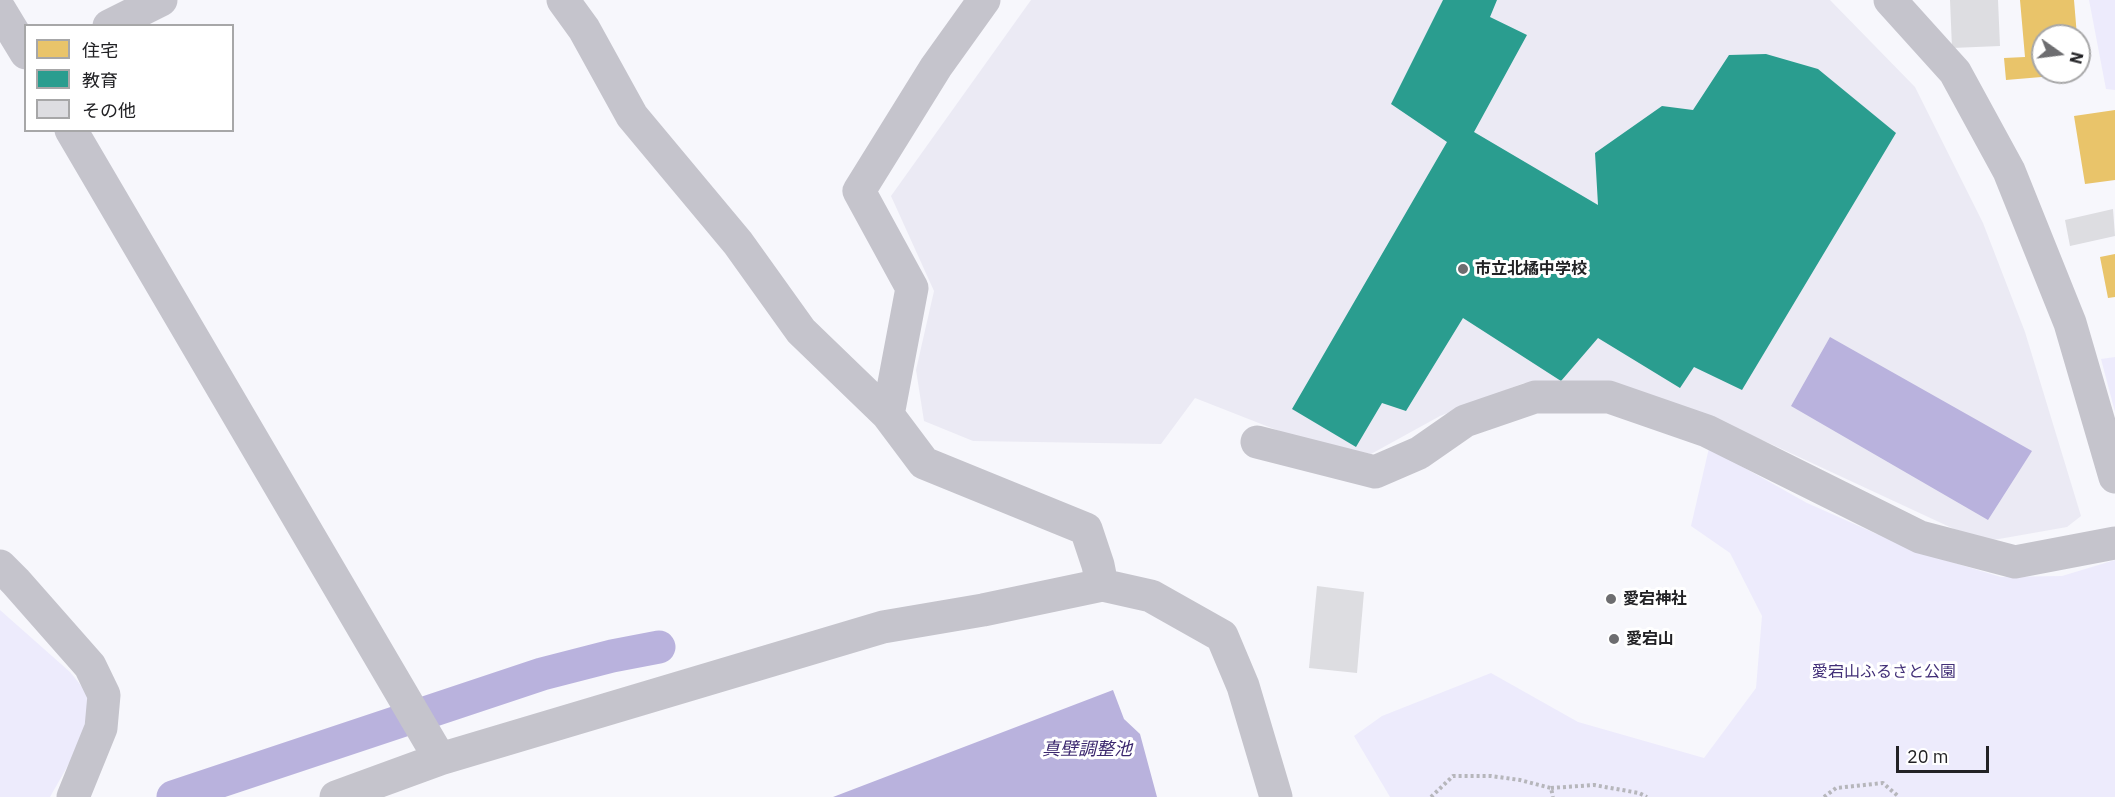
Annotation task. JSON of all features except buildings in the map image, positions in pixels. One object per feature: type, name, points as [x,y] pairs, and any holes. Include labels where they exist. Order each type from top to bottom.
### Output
[{"type":"street","points":[[563,0],[584,29],[632,116],[738,243],[801,331],[888,415],[924,463],[1086,529],[1102,585]]},
{"type":"street","points":[[888,415],[912,288],[859,191],[936,66],[984,0]]},
{"type":"street","points":[[1890,0],[1955,72],[2009,171],[2070,323],[2115,477]]},
{"type":"street","points":[[113,24],[153,2]]},
{"type":"street","points":[[0,10],[24,50]]},
{"type":"street","points":[[72,132],[440,759]]},
{"type":"street","points":[[1257,442],[1375,472],[1419,453],[1465,421],[1535,397],[1608,397],[1707,431],[1920,537],[2015,562],[2115,543]]},
{"type":"street","points":[[0,566],[90,666],[104,695],[101,728],[73,797]]},
{"type":"street","points":[[336,797],[440,759],[883,627],[983,610],[1102,585],[1151,596],[1222,636],[1243,686],[1276,797]]},
{"type":"path","points":[[1431,797],[1453,776],[1491,776],[1521,780],[1551,788],[1594,785],[1639,793],[1647,797]]},
{"type":"path","points":[[1824,797],[1836,788],[1883,783],[1899,797]]},
{"type":"path","points":[[1551,788],[1553,797]]},
{"type":"shaded area","name":"市立北橘中学校","points":[[1031,0],[1830,0],[1915,87],[1983,223],[2025,332],[2081,516],[2067,527],[1982,542],[1771,444],[1674,404],[1585,384],[1524,383],[1440,416],[1371,454],[1302,440],[1195,398],[1161,444],[973,441],[924,421],[916,370],[934,291],[891,196]]},
{"type":"green space","points":[[2089,0],[2115,0],[2115,90],[2106,89]]},
{"type":"green space","points":[[2115,357],[2115,412],[2101,359]]},
{"type":"green space","name":"愛宕山ふるさと公園","points":[[1709,448],[1807,503],[1915,551],[2001,577],[2062,576],[2115,560],[2115,797],[1390,797],[1354,736],[1382,716],[1491,673],[1578,722],[1704,758],[1756,688],[1762,616],[1730,553],[1691,526]]},
{"type":"green space","points":[[0,610],[70,672],[92,699],[83,739],[50,797],[0,797]]},
{"type":"water","points":[[1830,337],[2032,451],[1988,520],[1791,406]]},
{"type":"water","name":"真壁調整池","points":[[1113,690],[1124,719],[1140,734],[1157,797],[833,797]]},
{"type":"waterway","points":[[173,797],[542,674],[659,647]]},
{"type":"place","name":"市立北橘中学校","points":[[1463,269]]},
{"type":"place","name":"愛宕神社","points":[[1611,599]]},
{"type":"place","name":"愛宕山","points":[[1614,639]]}]
